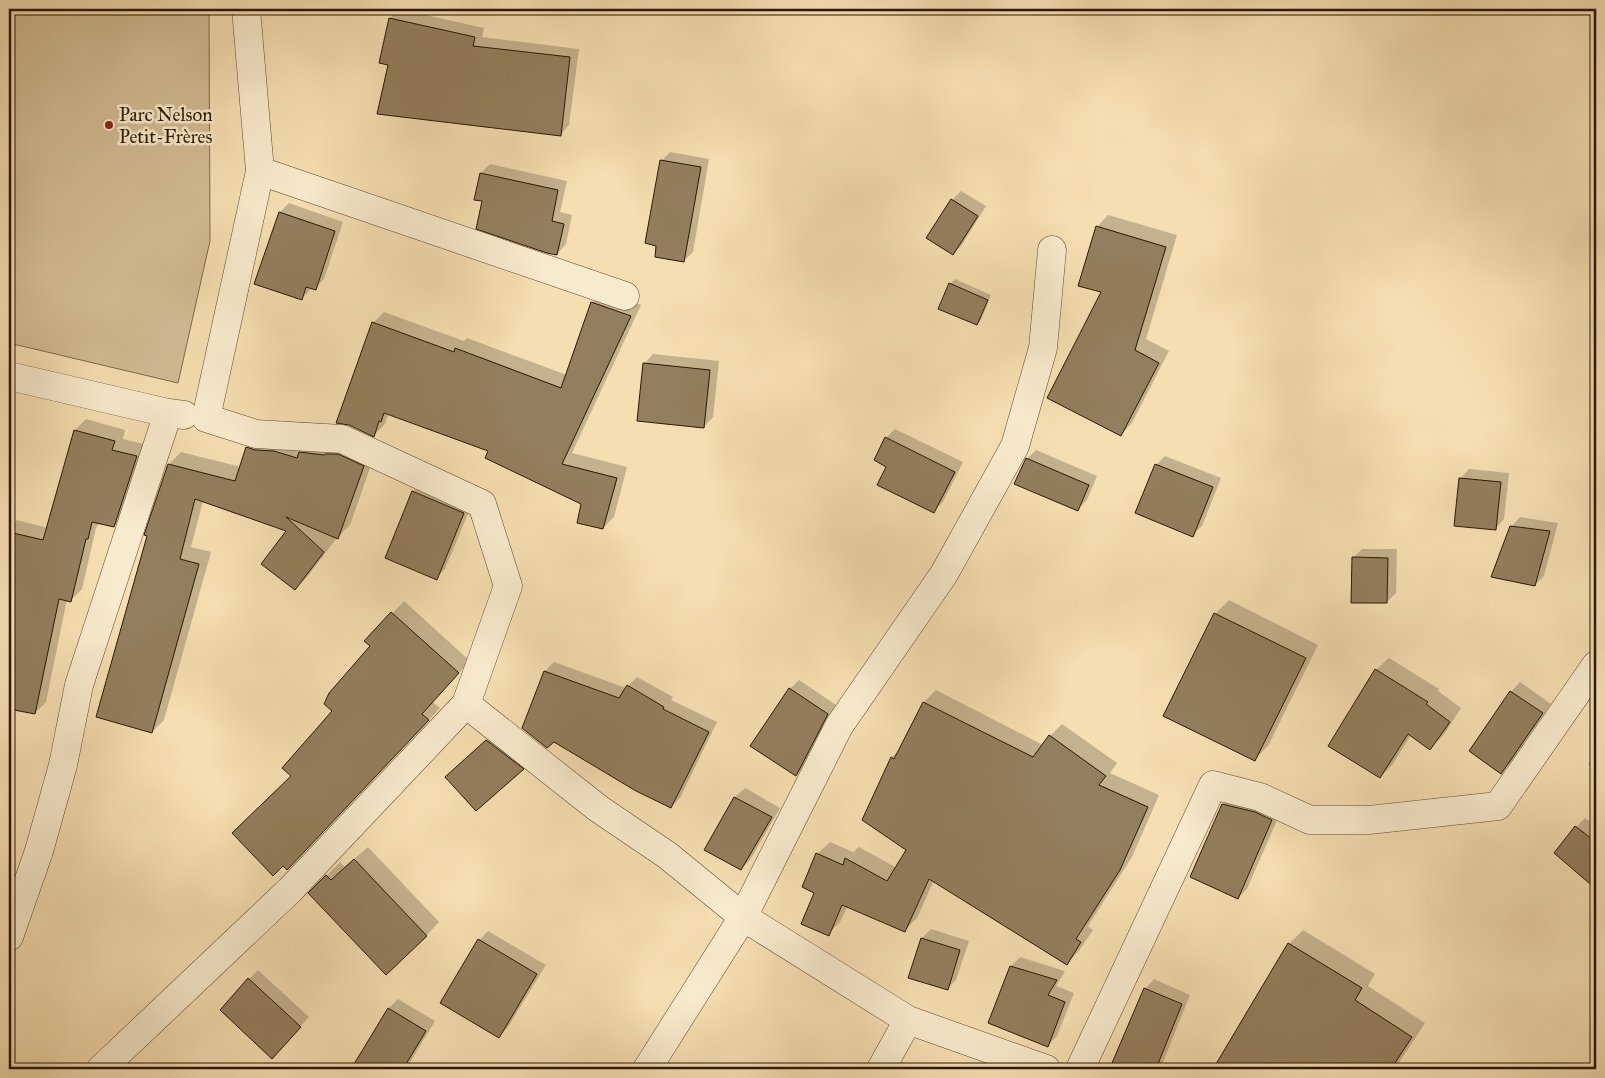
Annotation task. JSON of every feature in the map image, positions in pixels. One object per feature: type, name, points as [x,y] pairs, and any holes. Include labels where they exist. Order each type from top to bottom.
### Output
[{"type":"street","points":[[206,418],[260,171],[246,9]]},
{"type":"street","points":[[260,171],[625,296]]},
{"type":"street","points":[[647,1069],[743,917],[839,726],[944,574],[1015,446],[1043,348],[1052,250]]},
{"type":"street","points":[[9,376],[168,413],[206,418],[256,434],[342,439],[482,504],[508,586],[466,704],[290,890],[101,1069]]},
{"type":"street","points":[[9,937],[39,851],[64,765],[79,686],[168,413]]},
{"type":"street","points":[[1080,1069],[1214,785],[1260,797],[1310,820],[1369,820],[1498,806],[1596,665]]},
{"type":"street","points":[[466,704],[599,809],[667,855],[743,917],[908,1020],[1046,1069]]},
{"type":"street","points":[[881,1069],[908,1020]]},
{"type":"shaded area","name":"Parc Nelson Petit-Frères","points":[[9,9],[209,9],[210,241],[178,383],[9,343]]},
{"type":"building","points":[[389,18],[475,37],[473,46],[570,57],[561,136],[377,114],[388,65],[379,63]]},
{"type":"building","points":[[660,160],[701,167],[684,262],[655,257],[656,246],[645,243]]},
{"type":"building","points":[[480,173],[558,190],[552,221],[564,224],[557,255],[476,229],[482,201],[474,200]]},
{"type":"building","points":[[951,199],[978,216],[953,255],[926,238]]},
{"type":"building","points":[[279,212],[335,231],[316,290],[306,287],[302,300],[254,284]]},
{"type":"building","points":[[1096,226],[1166,247],[1135,350],[1159,363],[1121,436],[1047,398],[1101,292],[1078,286]]},
{"type":"building","points":[[949,283],[988,300],[977,325],[938,309]]},
{"type":"building","points":[[591,302],[631,316],[562,464],[617,478],[603,529],[577,523],[581,504],[485,458],[488,451],[384,413],[381,422],[379,421],[374,437],[349,425],[336,423],[372,322],[454,352],[455,348],[561,388]]},
{"type":"building","points":[[643,363],[710,370],[704,428],[637,421]]},
{"type":"building","points":[[74,430],[115,441],[112,450],[137,456],[114,527],[92,522],[71,602],[59,599],[35,714],[9,709],[9,532],[43,540]]},
{"type":"building","points":[[885,437],[955,472],[934,513],[877,485],[886,467],[874,460]]},
{"type":"building","points":[[246,447],[255,450],[274,451],[297,458],[299,452],[324,455],[338,454],[364,466],[338,539],[286,517],[324,552],[295,590],[261,564],[286,531],[195,499],[180,559],[199,564],[152,733],[96,717],[147,536],[144,535],[168,464],[235,481]]},
{"type":"building","points":[[1026,458],[1089,485],[1078,511],[1014,484]]},
{"type":"building","points":[[1155,464],[1213,487],[1193,537],[1135,513]]},
{"type":"building","points":[[1459,478],[1501,482],[1496,530],[1454,526]]},
{"type":"building","points":[[412,491],[464,513],[437,580],[385,558]]},
{"type":"building","points":[[1510,526],[1550,531],[1535,586],[1491,577]]},
{"type":"building","points":[[1352,557],[1388,558],[1387,603],[1351,603]]},
{"type":"building","points":[[391,612],[459,673],[422,714],[429,720],[287,870],[283,866],[273,876],[232,833],[291,776],[282,768],[332,711],[324,704],[329,693],[370,646],[364,641]]},
{"type":"building","points":[[1214,613],[1306,658],[1255,761],[1163,716]]},
{"type":"building","points":[[1375,669],[1428,702],[1426,704],[1450,722],[1430,750],[1408,734],[1380,778],[1328,746]]},
{"type":"building","points":[[544,671],[619,698],[627,685],[664,707],[663,709],[709,732],[671,808],[636,791],[554,742],[547,748],[522,728]]},
{"type":"building","points":[[789,688],[828,714],[796,776],[750,746]]},
{"type":"building","points":[[1510,691],[1543,713],[1501,774],[1469,751]]},
{"type":"building","points":[[923,702],[1033,757],[1049,735],[1106,776],[1099,785],[1148,807],[1120,870],[1076,939],[1081,942],[1067,965],[929,879],[905,932],[842,905],[829,936],[801,924],[814,893],[802,887],[816,853],[843,865],[845,858],[887,881],[906,850],[862,820],[891,757],[894,759]]},
{"type":"building","points":[[486,740],[524,769],[476,811],[445,777]]},
{"type":"building","points":[[734,797],[772,817],[741,870],[704,850]]},
{"type":"building","points":[[1222,804],[1255,812],[1272,820],[1238,899],[1190,877]]},
{"type":"building","points":[[1575,826],[1596,842],[1596,889],[1554,853]]},
{"type":"building","points":[[354,859],[427,936],[386,975],[308,893],[326,875],[331,880]]},
{"type":"building","points":[[921,938],[960,950],[948,990],[908,978]]},
{"type":"building","points":[[478,939],[537,974],[499,1038],[440,1003]]},
{"type":"building","points":[[1288,943],[1362,988],[1355,1000],[1412,1037],[1391,1069],[1213,1069]]},
{"type":"building","points":[[1010,966],[1057,980],[1048,995],[1065,1002],[1048,1047],[988,1023]]},
{"type":"building","points":[[248,978],[301,1027],[272,1059],[220,1010]]},
{"type":"building","points":[[1144,988],[1182,1004],[1156,1069],[1127,1069],[1112,1063]]},
{"type":"building","points":[[388,1008],[426,1031],[403,1069],[351,1069]]},
{"type":"place","name":"Parc Nelson Petit-Frères","points":[[109,125]]}]
